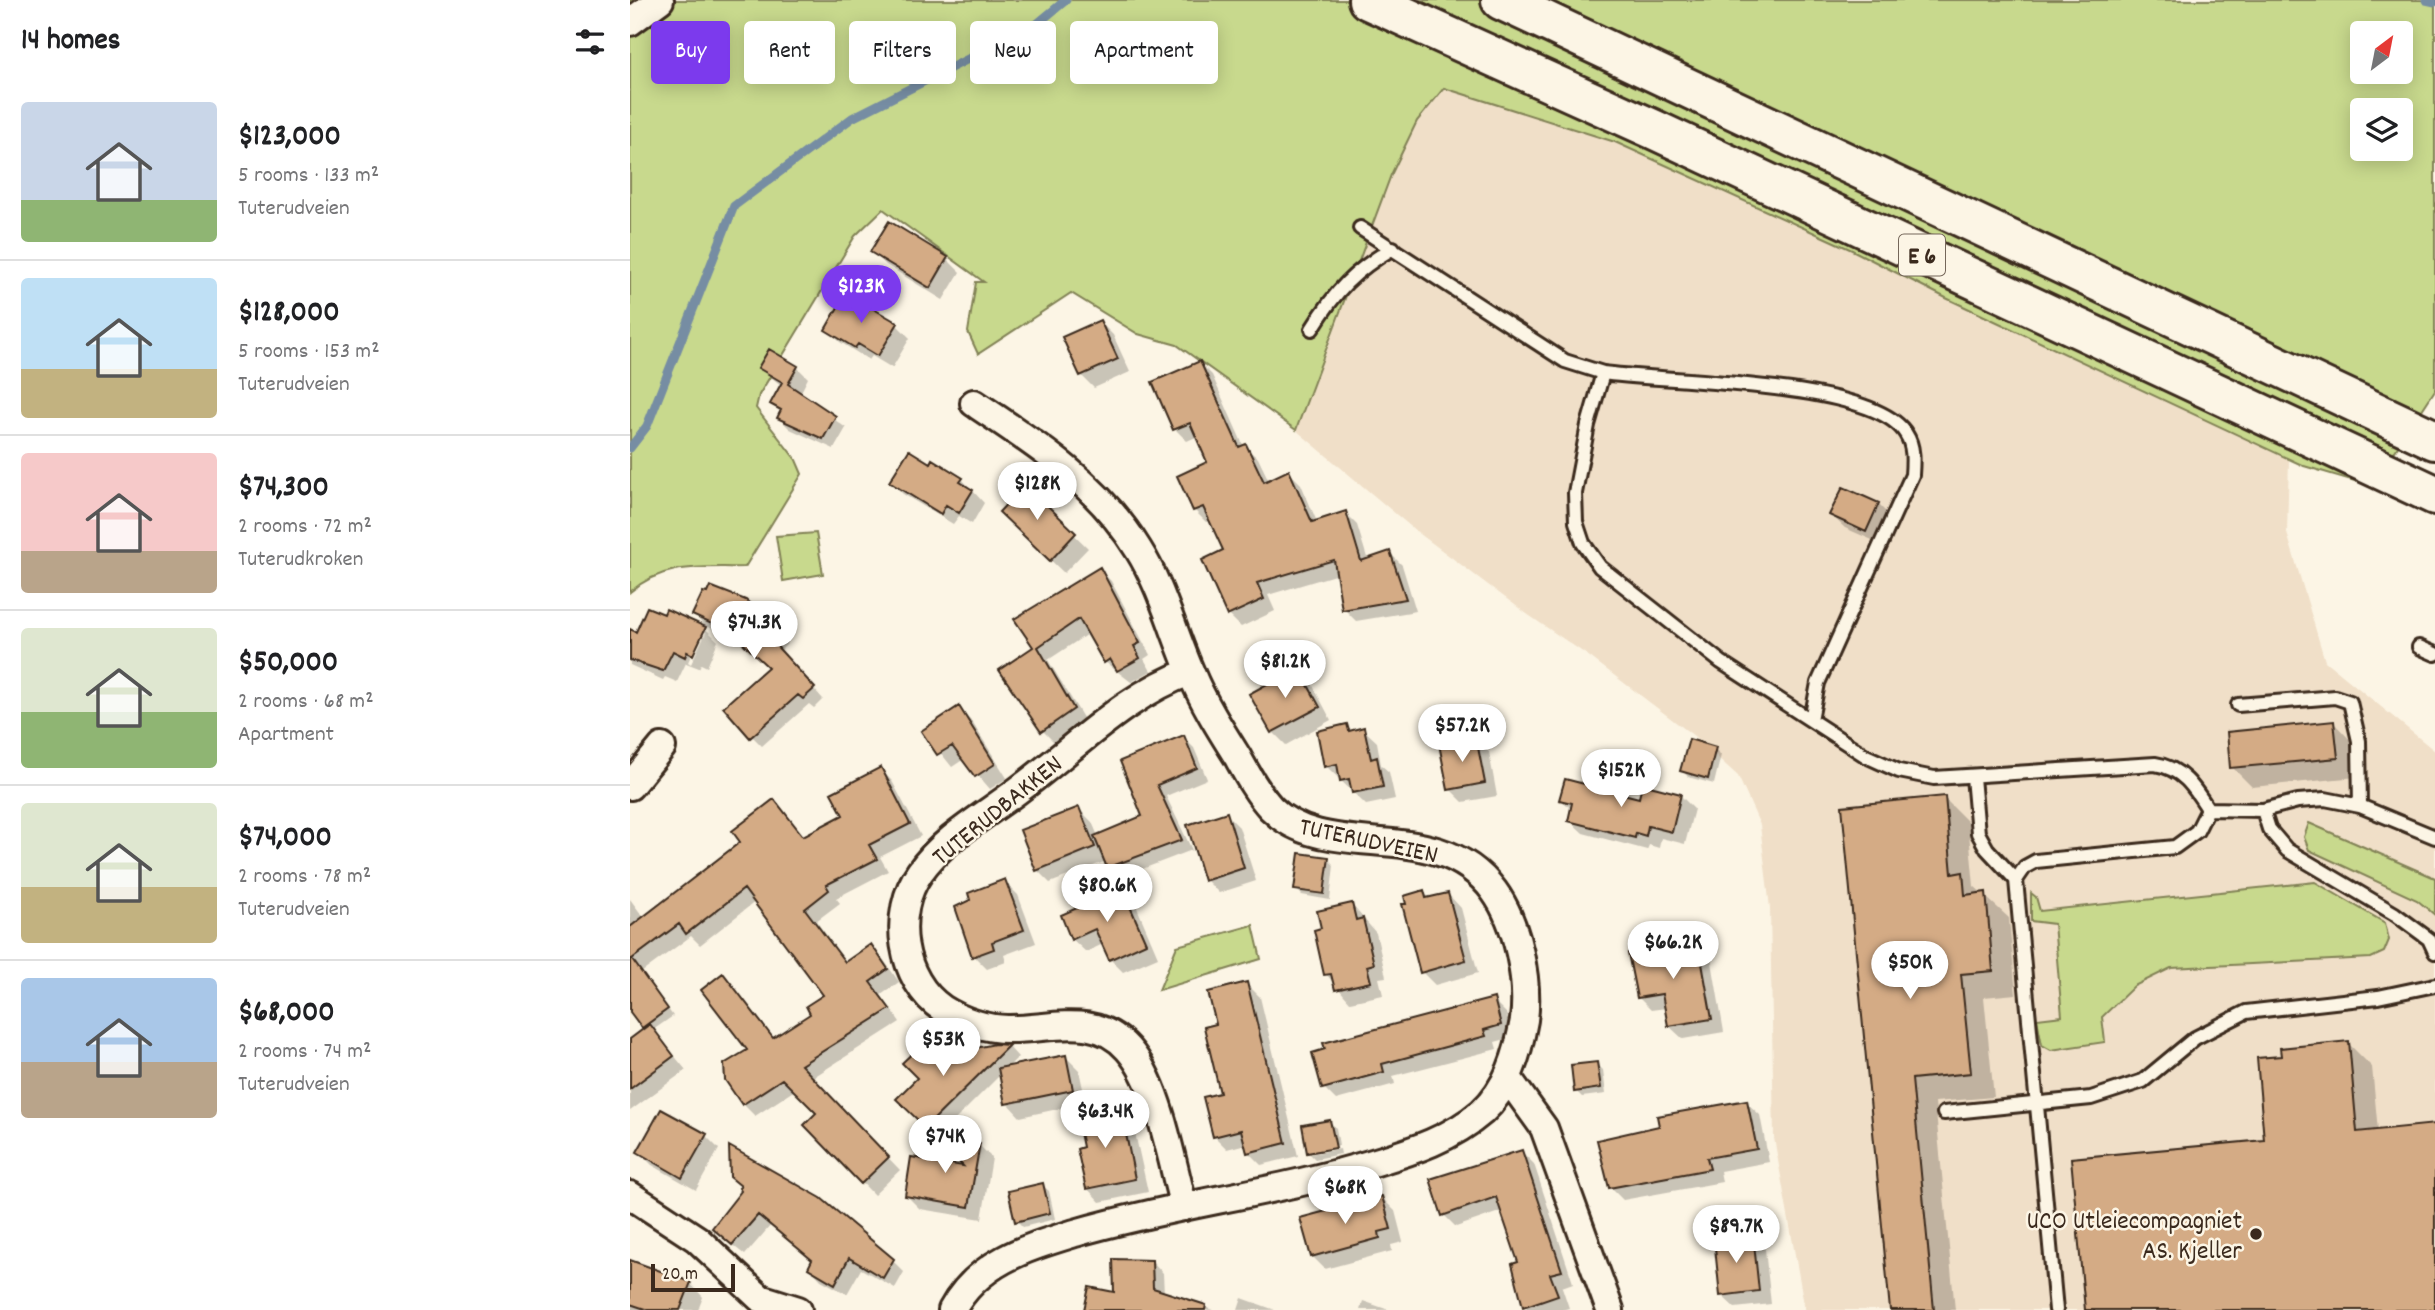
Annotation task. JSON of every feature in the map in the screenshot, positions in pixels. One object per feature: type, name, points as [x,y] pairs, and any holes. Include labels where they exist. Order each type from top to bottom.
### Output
[{"type":"highway","name":"E 6","points":[[1368,0],[2435,495]]},
{"type":"highway","name":"E 6","points":[[1502,0],[2435,440]]},
{"type":"street","points":[[630,22],[660,0]]},
{"type":"street","name":"TUTERUDVEIEN","points":[[952,1310],[975,1279],[999,1260],[1036,1245],[1100,1226],[1338,1174],[1423,1147],[1454,1132],[1484,1110],[1508,1078],[1516,1060],[1526,1006],[1514,932],[1493,890],[1469,866],[1448,854],[1427,848],[1312,833],[1288,822],[1258,792],[1205,703],[1153,577],[1137,547],[1083,481],[974,403]]},
{"type":"street","name":"TUTERUDBAKKEN","points":[[1184,1207],[1142,1068],[1127,1047],[1112,1036],[1087,1026],[1058,1023],[1008,1029],[975,1024],[946,1010],[934,1002],[912,967],[902,938],[902,914],[919,872],[946,843],[1125,707],[1172,678],[1190,672]]},
{"type":"street","points":[[630,786],[662,747]]},
{"type":"street","points":[[1508,1078],[1544,1128],[1610,1310]]},
{"type":"street","points":[[630,1195],[697,1239],[753,1304],[798,1310]]},
{"type":"lane","points":[[1360,229],[1565,361],[1603,373],[1802,392],[1860,404],[1895,421],[1906,432],[1913,459],[1912,475],[1818,683],[1811,720]]},
{"type":"lane","points":[[1312,329],[1334,293],[1361,267],[1393,248]]},
{"type":"lane","points":[[1603,373],[1588,425],[1576,493],[1576,522],[1583,542],[1600,567],[1721,662],[1866,756],[1899,771],[1934,778],[2165,765],[2187,780],[2208,809]]},
{"type":"lane","points":[[2419,647],[2435,654]]},
{"type":"lane","points":[[2238,705],[2335,697],[2350,702],[2359,741],[2360,806]]},
{"type":"lane","points":[[1973,777],[1978,834],[1987,849],[2016,880],[2056,1310]]},
{"type":"lane","points":[[2208,809],[2263,810],[2298,801],[2325,799],[2360,806],[2435,837]]},
{"type":"lane","points":[[2016,880],[2025,867],[2036,860],[2175,848],[2197,831],[2208,809]]},
{"type":"lane","points":[[2263,810],[2269,829],[2287,850],[2395,914],[2429,939],[2435,952]]},
{"type":"lane","points":[[1944,1113],[2037,1106],[2091,1098],[2143,1081],[2195,1038],[2246,1012],[2378,997],[2435,985]]},
{"type":"shaded area","points":[[1444,88],[1615,142],[1852,250],[1946,298],[2289,459],[2287,533],[2325,661],[2435,751],[2435,1310],[1805,1310],[1774,1138],[1770,908],[1760,825],[1738,776],[1694,736],[1416,531],[1296,430],[1309,388],[1391,175],[1417,121]]},
{"type":"green space","points":[[630,0],[2435,0],[2435,390],[2395,451],[2358,482],[2304,466],[1946,298],[1852,250],[1615,142],[1444,88],[1417,121],[1391,175],[1296,430],[1177,345],[1138,334],[1071,293],[978,354],[968,332],[976,282],[984,282],[883,209],[855,236],[759,395],[756,408],[796,460],[802,474],[745,567],[699,567],[670,571],[643,582],[630,592]]},
{"type":"green space","points":[[816,533],[823,574],[783,581],[776,536]]},
{"type":"green space","points":[[2309,823],[2435,878],[2435,915],[2417,900],[2309,850],[2304,837]]},
{"type":"green space","points":[[2315,882],[2385,923],[2389,940],[2384,952],[2371,958],[2171,968],[2134,986],[2102,1017],[2105,1042],[2051,1050],[2042,1045],[2037,1019],[2062,1016],[2054,924],[2031,921],[2031,893],[2036,897],[2040,911]]},
{"type":"green space","points":[[1253,925],[1261,959],[1159,990],[1177,946]]},
{"type":"building","points":[[889,221],[948,257],[930,288],[870,252]]},
{"type":"building","points":[[846,293],[898,323],[878,356],[858,344],[855,348],[825,330]]},
{"type":"building","points":[[1100,320],[1118,359],[1080,376],[1062,337]]},
{"type":"building","points":[[769,349],[798,366],[788,384],[836,416],[823,439],[777,418],[781,410],[770,404],[782,382],[758,368]]},
{"type":"building","points":[[1200,361],[1239,447],[1246,444],[1264,482],[1289,470],[1312,522],[1346,511],[1361,561],[1390,551],[1406,599],[1342,610],[1334,560],[1257,583],[1264,599],[1227,616],[1202,560],[1223,550],[1203,507],[1193,511],[1177,476],[1207,462],[1190,423],[1173,430],[1152,382]]},
{"type":"building","points":[[909,450],[930,463],[932,459],[963,478],[960,482],[973,490],[959,513],[946,505],[941,514],[889,482]]},
{"type":"building","points":[[1025,484],[1076,533],[1050,561],[999,512]]},
{"type":"building","points":[[1843,487],[1879,503],[1866,532],[1829,515]]},
{"type":"building","points":[[1100,567],[1140,643],[1134,646],[1140,658],[1117,671],[1110,659],[1104,663],[1079,619],[1038,647],[1074,709],[1041,732],[999,670],[1033,647],[1014,619]]},
{"type":"building","points":[[710,586],[746,600],[779,632],[771,640],[815,688],[803,699],[798,695],[750,738],[723,707],[768,667],[732,633],[692,615],[703,592],[707,593]]},
{"type":"building","points":[[647,607],[664,614],[666,609],[706,627],[693,655],[687,652],[685,657],[673,651],[663,671],[630,660],[630,629],[636,632]]},
{"type":"building","points":[[1298,667],[1320,707],[1271,733],[1249,694]]},
{"type":"building","points":[[959,706],[995,764],[975,777],[952,746],[937,755],[921,731]]},
{"type":"building","points":[[2334,721],[2338,758],[2230,768],[2227,732]]},
{"type":"building","points":[[1347,724],[1349,731],[1364,727],[1371,759],[1377,757],[1383,787],[1352,793],[1349,779],[1340,781],[1337,764],[1324,767],[1317,731]]},
{"type":"building","points":[[1184,735],[1197,768],[1157,785],[1182,840],[1107,868],[1094,836],[1142,816],[1120,761]]},
{"type":"building","points":[[1476,737],[1485,783],[1448,790],[1439,744]]},
{"type":"building","points":[[1689,739],[1716,747],[1708,779],[1680,771]]},
{"type":"building","points":[[881,767],[910,824],[869,845],[877,859],[826,885],[829,890],[805,909],[845,962],[871,944],[888,969],[870,982],[890,1009],[801,1065],[889,1157],[861,1184],[804,1125],[816,1113],[782,1079],[742,1105],[725,1080],[724,1064],[747,1050],[701,990],[723,973],[773,1038],[810,1014],[806,1006],[823,995],[744,889],[686,934],[679,924],[632,959],[668,1009],[642,1028],[630,1012],[630,927],[740,842],[732,831],[774,799],[803,836],[843,815],[831,793]]},
{"type":"building","points":[[1565,779],[1639,798],[1642,784],[1681,794],[1672,832],[1648,826],[1646,836],[1636,833],[1635,838],[1568,821],[1572,803],[1559,800]]},
{"type":"building","points":[[1945,796],[1952,874],[1963,872],[1965,895],[1986,892],[1993,971],[1961,974],[1971,1073],[1912,1079],[1934,1310],[1890,1310],[1842,806]]},
{"type":"building","points":[[1079,807],[1095,847],[1036,871],[1020,830]]},
{"type":"building","points":[[1227,812],[1244,868],[1204,881],[1187,825]]},
{"type":"building","points":[[1299,853],[1329,857],[1324,894],[1294,890]]},
{"type":"building","points":[[1005,879],[1024,930],[992,942],[994,949],[972,957],[955,907],[970,900],[968,893]]},
{"type":"building","points":[[1122,888],[1146,943],[1109,960],[1095,929],[1071,940],[1061,915]]},
{"type":"building","points":[[1424,890],[1426,898],[1448,893],[1466,960],[1420,973],[1402,904],[1406,904],[1404,896]]},
{"type":"building","points":[[1352,903],[1356,920],[1363,918],[1374,964],[1367,966],[1371,982],[1335,990],[1331,974],[1324,975],[1314,930],[1321,928],[1317,911]]},
{"type":"building","points":[[1698,941],[1712,1019],[1668,1026],[1662,994],[1637,998],[1628,953]]},
{"type":"building","points":[[1247,982],[1286,1143],[1247,1153],[1241,1130],[1213,1137],[1203,1097],[1220,1093],[1204,1027],[1216,1024],[1208,992]]},
{"type":"building","points":[[1494,998],[1501,1025],[1484,1030],[1486,1036],[1382,1064],[1384,1072],[1322,1089],[1312,1053],[1325,1049],[1323,1043]]},
{"type":"building","points":[[650,1024],[674,1056],[630,1089],[630,1039]]},
{"type":"building","points":[[948,1038],[961,1051],[995,1044],[1009,1045],[915,1138],[918,1120],[896,1099],[917,1078],[902,1063],[921,1045],[931,1055]]},
{"type":"building","name":"UCO Utleiecompagniet AS. Kjeller","points":[[2349,1041],[2357,1132],[2435,1124],[2435,1310],[2085,1310],[2071,1158],[2264,1140],[2257,1058],[2281,1056],[2280,1048]]},
{"type":"building","points":[[1066,1055],[1073,1090],[1005,1104],[998,1068]]},
{"type":"building","points":[[1597,1062],[1601,1088],[1574,1092],[1571,1065]]},
{"type":"building","points":[[1747,1100],[1757,1149],[1707,1158],[1710,1169],[1609,1188],[1597,1140],[1659,1126],[1657,1116]]},
{"type":"building","points":[[661,1109],[707,1134],[682,1178],[637,1152]]},
{"type":"building","points":[[1121,1109],[1135,1179],[1086,1189],[1077,1149],[1083,1147],[1077,1118]]},
{"type":"building","points":[[1330,1120],[1336,1148],[1307,1153],[1302,1125]]},
{"type":"building","points":[[933,1135],[980,1143],[969,1207],[905,1196],[911,1157],[963,1166]]},
{"type":"building","points":[[729,1146],[821,1198],[894,1259],[883,1278],[849,1258],[835,1284],[808,1268],[812,1260],[758,1215],[732,1245],[712,1228],[741,1191],[741,1186],[730,1177]]},
{"type":"building","points":[[1522,1150],[1562,1271],[1550,1274],[1558,1295],[1523,1307],[1512,1264],[1518,1262],[1496,1197],[1442,1216],[1430,1179]]},
{"type":"building","points":[[1043,1183],[1050,1213],[1015,1222],[1008,1191]]},
{"type":"building","points":[[1382,1196],[1391,1229],[1379,1232],[1380,1238],[1311,1257],[1300,1218]]},
{"type":"building","points":[[1753,1234],[1759,1291],[1720,1296],[1714,1238]]},
{"type":"building","points":[[1113,1259],[1152,1260],[1153,1288],[1206,1305],[1205,1310],[1084,1310],[1089,1287],[1114,1292]]},
{"type":"building","points":[[630,1260],[691,1282],[680,1310],[648,1310],[630,1304]]},
{"type":"waterway","points":[[630,448],[647,426],[734,206],[852,118],[1037,24],[1066,0]]},
{"type":"waterway","points":[[2426,0],[2435,2]]},
{"type":"place","name":"UCO Utleiecompagniet AS. Kjeller","points":[[2256,1234]]}]
